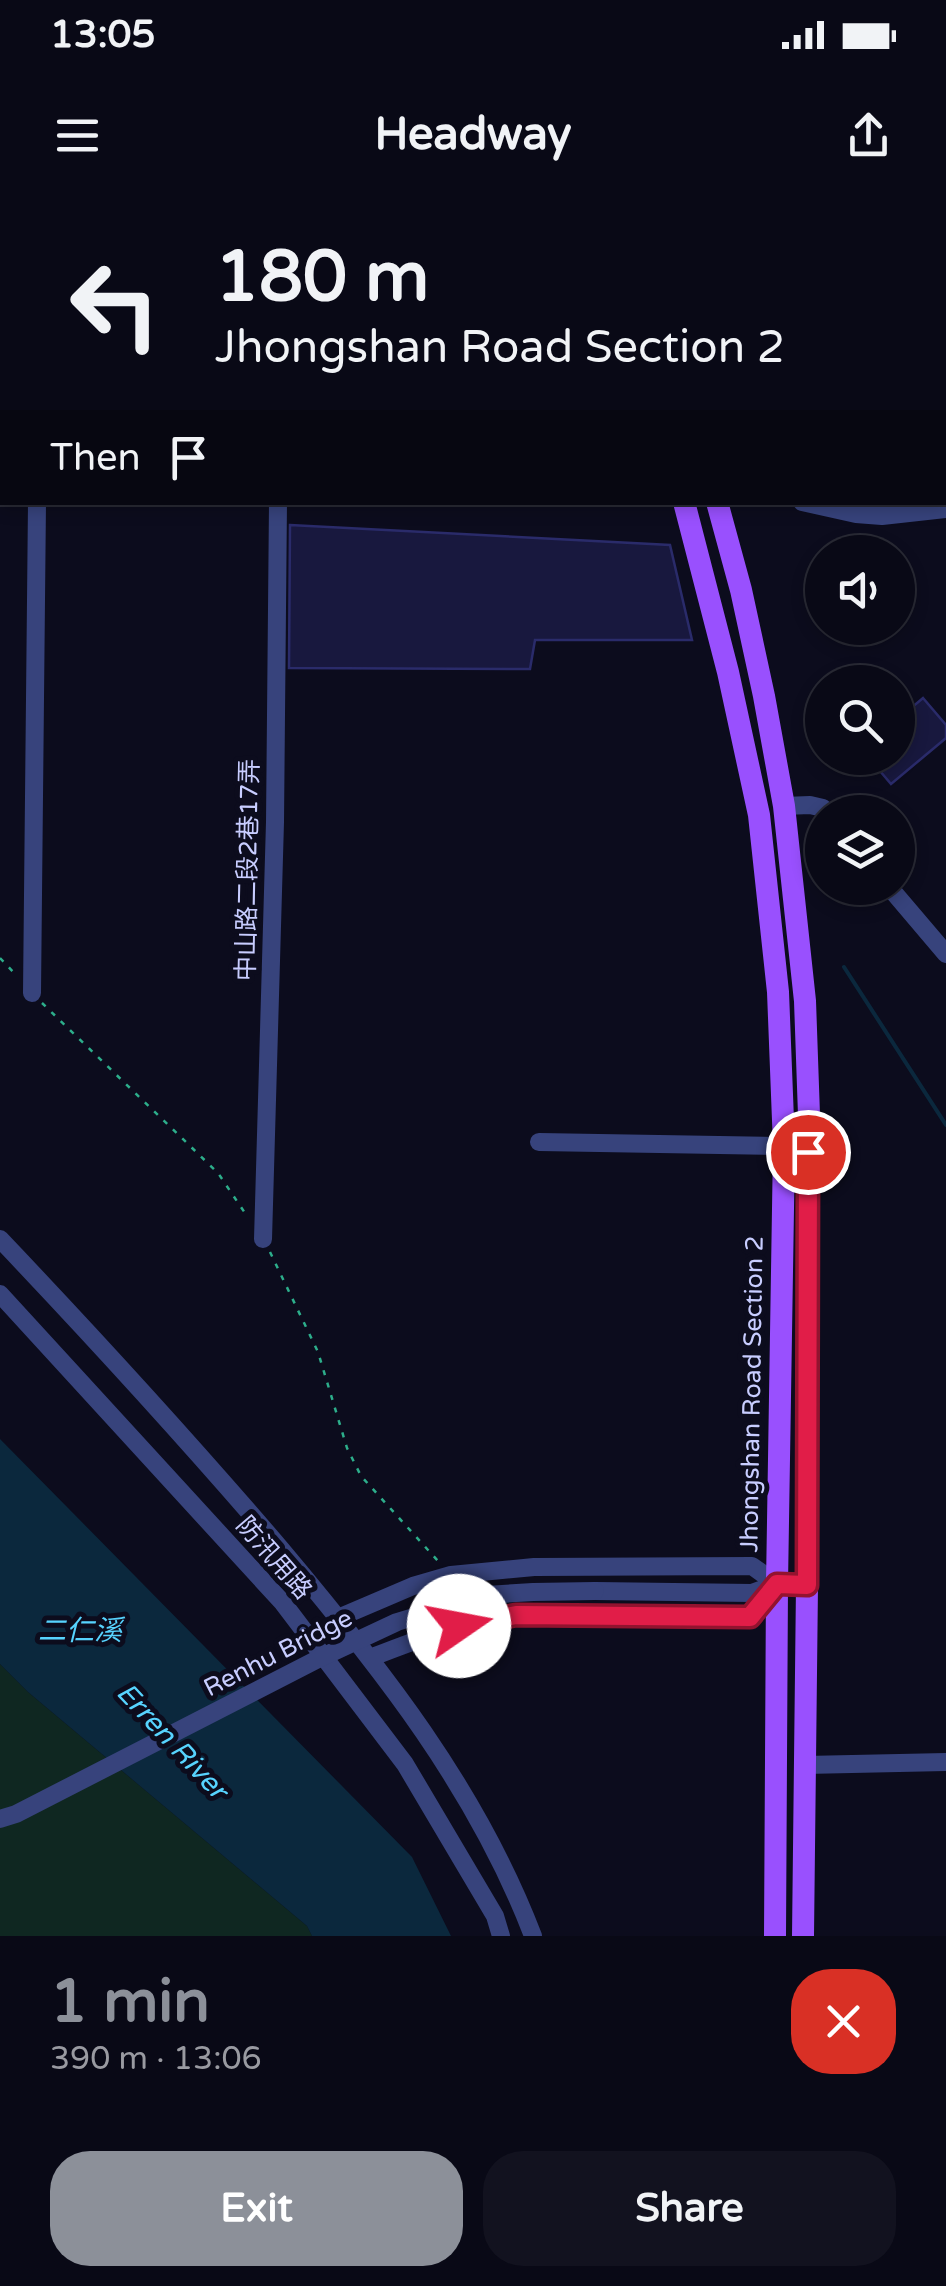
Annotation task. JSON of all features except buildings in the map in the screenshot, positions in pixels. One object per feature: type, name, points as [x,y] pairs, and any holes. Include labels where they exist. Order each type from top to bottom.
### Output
[{"type":"main road","name":"Jhongshan Road Section 2","points":[[685,505],[728,672],[759,815],[778,992],[784,1146],[775,1936]]},
{"type":"main road","name":"Jhongshan Road Section 2","points":[[719,505],[745,608],[784,806],[806,1001],[809,1115],[803,1936]]},
{"type":"street","points":[[32,993],[37,505]]},
{"type":"street","name":"中山路二段2巷17弄","points":[[264,1238],[275,822],[278,505]]},
{"type":"street","points":[[816,505],[882,516],[946,509]]},
{"type":"street","points":[[784,806],[805,805]]},
{"type":"street","points":[[904,905],[946,954]]},
{"type":"street","points":[[539,1142],[784,1146]]},
{"type":"street","points":[[0,1238],[230,1489],[370,1658],[450,1769],[499,1858],[533,1936]]},
{"type":"street","name":"防汛用路","points":[[0,1294],[283,1603],[404,1764],[494,1916],[501,1936]]},
{"type":"street","points":[[338,1618],[413,1586],[451,1575],[534,1567],[752,1566],[777,1584],[807,1585]]},
{"type":"street","points":[[370,1658],[438,1632],[516,1615],[750,1617],[777,1584]]},
{"type":"street","name":"Renhu Bridge","points":[[0,1819],[397,1622],[486,1596],[533,1592],[752,1592],[777,1584]]},
{"type":"street","points":[[805,1765],[946,1762]]},
{"type":"path","points":[[0,958],[218,1173],[264,1238],[318,1352],[347,1448],[361,1476],[451,1575]]},
{"type":"green space","points":[[0,1664],[28,1692],[307,1926],[312,1936],[0,1936]]},
{"type":"water","name":"二仁溪","points":[[0,1439],[412,1857],[451,1936],[312,1936],[307,1926],[28,1692],[0,1664]]},
{"type":"waterway","points":[[844,967],[946,1125]]},
{"type":"route","points":[[459,1626],[516,1615],[750,1617],[777,1584],[807,1585],[808,1152]]},
{"type":"water label","name":"Erren River","points":[[172,1741]]}]
